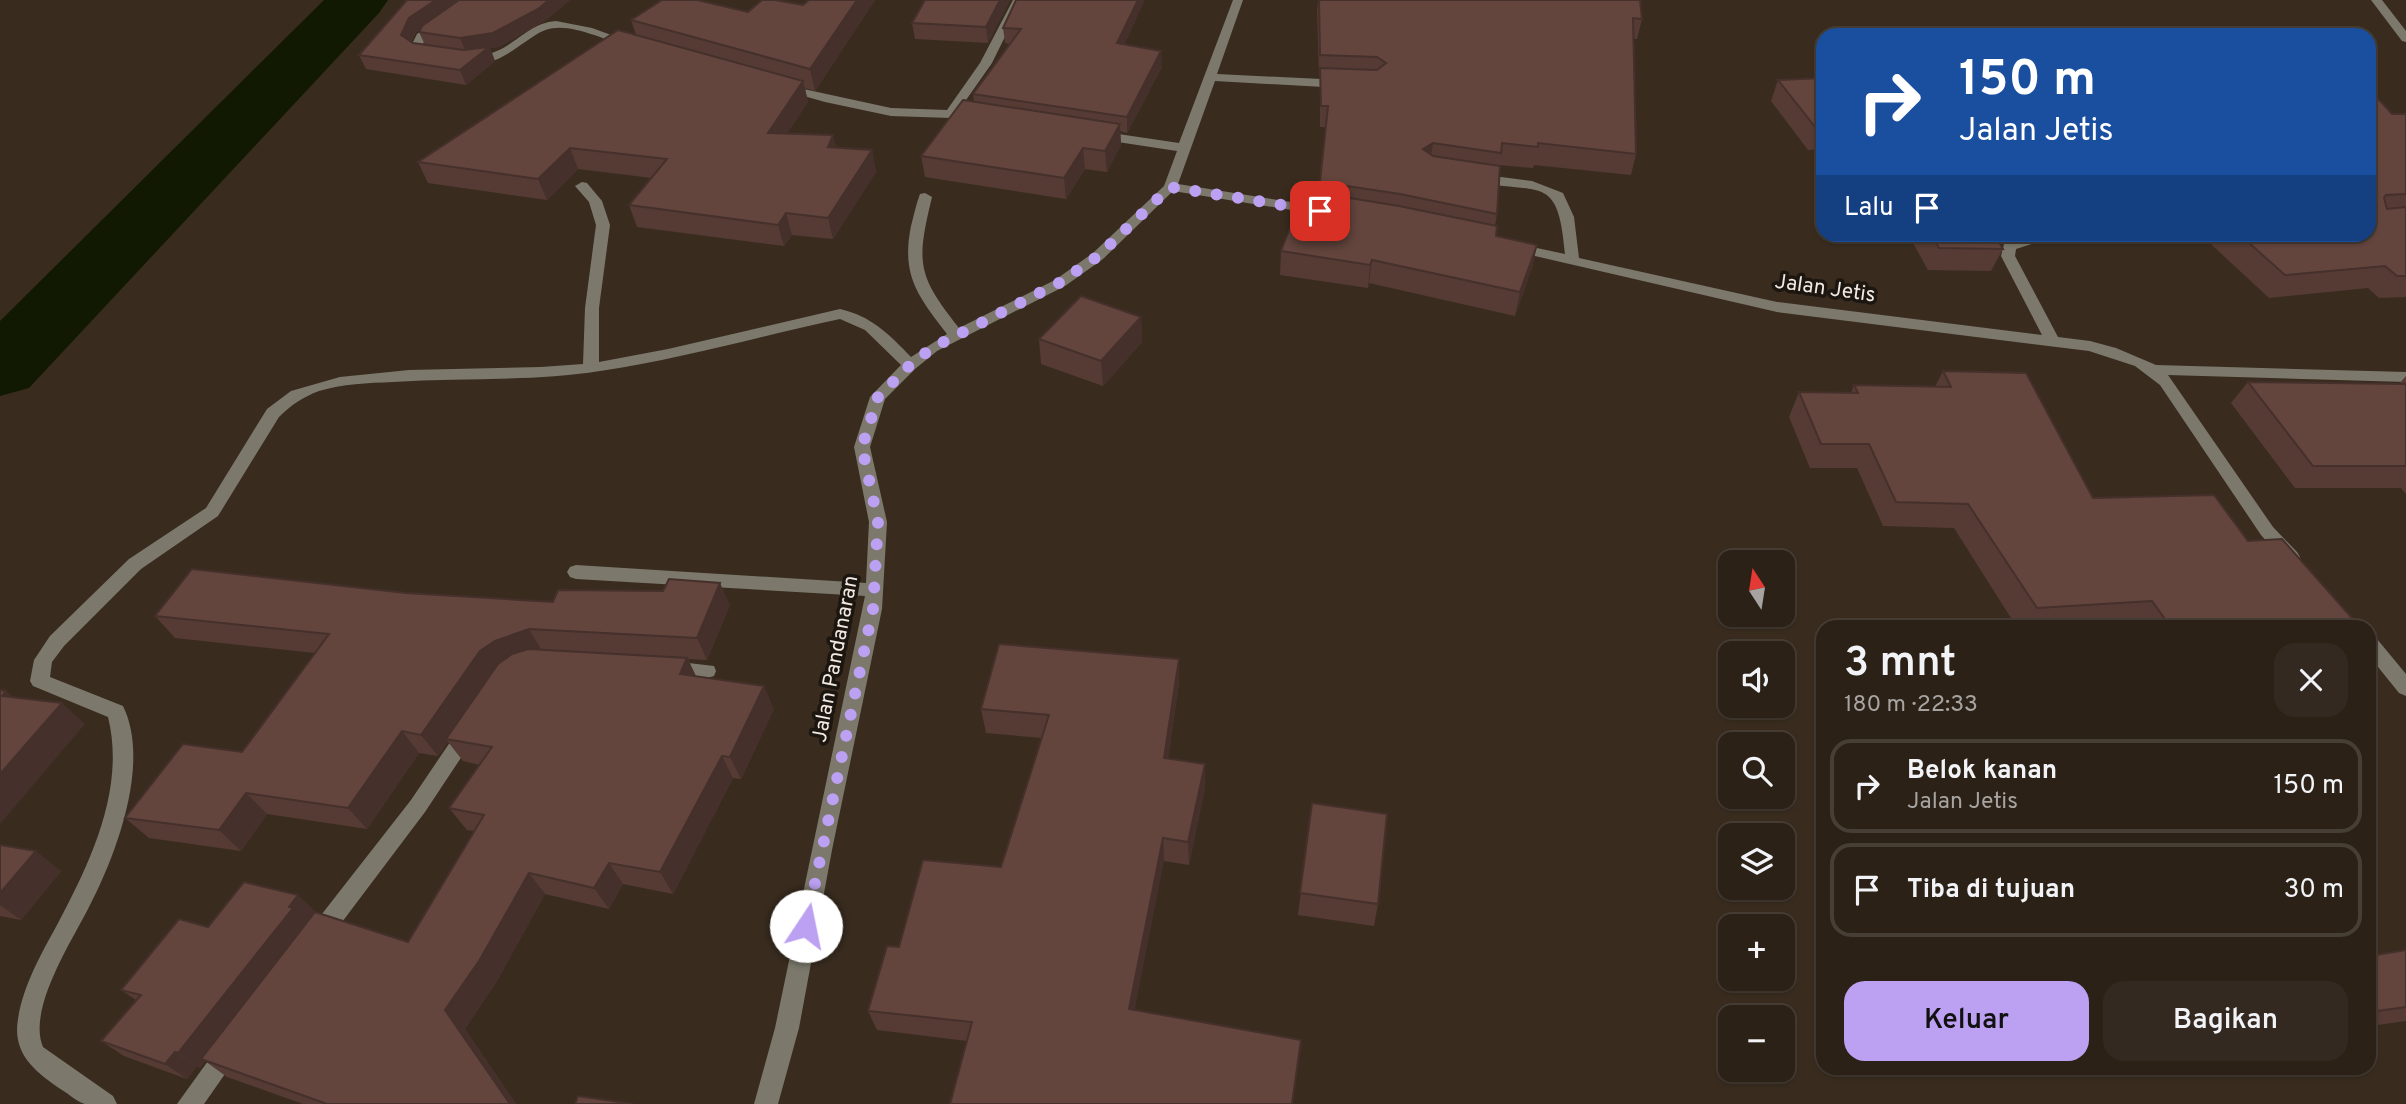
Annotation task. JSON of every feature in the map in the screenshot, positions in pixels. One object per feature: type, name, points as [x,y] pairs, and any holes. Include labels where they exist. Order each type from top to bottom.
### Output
[{"type":"street","points":[[474,0],[421,36],[416,48],[421,52],[480,59],[501,54],[537,30],[554,24],[637,46]]},
{"type":"street","points":[[952,111],[986,63],[1018,0]]},
{"type":"street","name":"Jalan Pandanaran","points":[[766,1104],[787,1028],[821,850],[876,590],[878,522],[862,447],[878,397],[910,365],[956,335],[1059,283],[1098,256],[1170,187],[1238,0]]},
{"type":"street","points":[[2376,0],[2406,39]]},
{"type":"street","points":[[1209,78],[1350,84]]},
{"type":"street","points":[[770,85],[891,112],[929,115],[952,111],[993,118]]},
{"type":"street","points":[[1088,133],[1184,148]]},
{"type":"street","points":[[1470,177],[1546,189],[1559,197],[1565,212],[1572,259]]},
{"type":"street","points":[[582,186],[596,201],[603,225],[592,308],[591,366]]},
{"type":"street","points":[[1170,187],[1342,214]]},
{"type":"street","points":[[925,197],[912,248],[913,272],[923,293],[956,335]]},
{"type":"street","points":[[2025,242],[2009,247],[2008,256],[2053,342]]},
{"type":"street","name":"Jalan Jetis","points":[[1505,245],[1777,307],[2090,346],[2135,360],[2156,370]]},
{"type":"street","points":[[105,1104],[35,1055],[26,1033],[38,986],[90,882],[119,799],[123,730],[116,712],[40,681],[43,660],[57,641],[135,564],[212,512],[250,455],[273,413],[284,400],[329,383],[418,375],[563,371],[665,354],[840,314],[855,316],[868,324],[910,365]]},
{"type":"street","points":[[2156,370],[2406,377]]},
{"type":"street","points":[[2156,370],[2267,531],[2302,569]]},
{"type":"street","points":[[576,572],[876,590]]},
{"type":"street","points":[[2376,651],[2406,688]]},
{"type":"street","points":[[652,668],[707,671]]},
{"type":"street","points":[[307,950],[418,806],[482,711]]},
{"type":"street","points":[[189,1104],[240,1038]]},
{"type":"building","points":[[407,0],[436,0],[409,18],[401,35],[413,43],[463,50],[489,47],[460,70],[359,55]]},
{"type":"building","points":[[459,0],[549,0],[538,9],[493,33],[460,38],[419,32],[422,26]]},
{"type":"building","points":[[662,0],[697,0],[748,12],[762,0],[803,5],[809,0],[857,0],[810,69],[631,20]]},
{"type":"building","points":[[925,0],[1000,0],[986,27],[912,23]]},
{"type":"building","points":[[1016,0],[1138,0],[1117,43],[1161,51],[1127,117],[973,94],[1021,29],[1003,28]]},
{"type":"building","points":[[1319,0],[1640,0],[1642,19],[1633,18],[1636,154],[1538,143],[1538,147],[1502,143],[1501,153],[1433,143],[1423,149],[1433,156],[1500,166],[1497,214],[1400,194],[1320,182],[1328,106],[1321,106],[1320,68],[1377,70],[1386,63],[1377,57],[1320,55]]},
{"type":"building","points":[[618,30],[803,81],[768,133],[833,135],[828,147],[872,150],[828,218],[786,213],[778,225],[629,205],[667,159],[570,148],[538,179],[418,162]]},
{"type":"building","points":[[1816,78],[1816,128],[1778,80]]},
{"type":"building","points":[[2376,97],[2392,114],[2406,114],[2406,194],[2386,195],[2384,198],[2387,209],[2406,207],[2406,276],[2397,276],[2385,266],[2285,275],[2248,242],[2376,242]]},
{"type":"building","points":[[963,100],[1120,124],[1105,151],[1083,148],[1064,178],[921,156]]},
{"type":"building","points":[[1319,193],[1497,226],[1496,236],[1537,245],[1520,292],[1372,260],[1370,265],[1281,251],[1299,204],[1317,206]]},
{"type":"building","points":[[1936,242],[1999,242],[2003,249],[1939,248]]},
{"type":"building","points":[[1081,296],[1141,317],[1101,361],[1039,339]]},
{"type":"building","points":[[1943,371],[2026,373],[2093,498],[2214,495],[2248,541],[2282,539],[2354,620],[2166,620],[2152,601],[2037,608],[1968,504],[1896,502],[1869,444],[1821,444],[1799,392],[1858,393],[1854,385],[1951,387]]},
{"type":"building","points":[[2248,382],[2406,384],[2406,466],[2313,466]]},
{"type":"building","points":[[192,569],[406,593],[553,602],[558,590],[663,591],[669,579],[720,583],[697,638],[529,629],[495,641],[480,651],[421,735],[402,731],[348,808],[246,793],[219,830],[125,818],[183,744],[242,752],[329,634],[155,616]]},
{"type":"building","points":[[999,644],[1179,659],[1164,758],[1205,764],[1188,842],[1163,838],[1129,1009],[1301,1040],[1292,1104],[950,1104],[972,1022],[868,1011],[887,946],[899,947],[923,860],[1001,867],[1049,715],[981,709]]},
{"type":"building","points":[[528,649],[687,658],[680,674],[764,686],[730,757],[722,756],[660,872],[609,863],[594,888],[529,873],[479,961],[445,1010],[510,1104],[327,1104],[201,1059],[315,912],[408,942],[484,815],[449,808],[492,747],[446,739],[498,664],[512,654]]},
{"type":"building","points":[[0,690],[6,691],[2,696],[62,703],[0,774]]},
{"type":"building","points":[[1312,803],[1387,814],[1378,904],[1300,893]]},
{"type":"building","points":[[0,845],[36,851],[0,893]]},
{"type":"building","points":[[244,882],[298,895],[289,907],[293,908],[178,1053],[175,1052],[165,1064],[101,1041],[141,995],[121,990],[179,919],[208,927]]},
{"type":"building","points":[[2406,950],[2406,1007],[2376,1011],[2376,955]]},
{"type":"building","points":[[578,1096],[633,1104],[575,1104]]},
{"type":"waterway","points":[[0,369],[358,0]]},
{"type":"route","points":[[806,926],[876,590],[878,522],[862,447],[878,397],[910,365],[932,348],[1059,283],[1098,256],[1170,187],[1320,211]]}]
